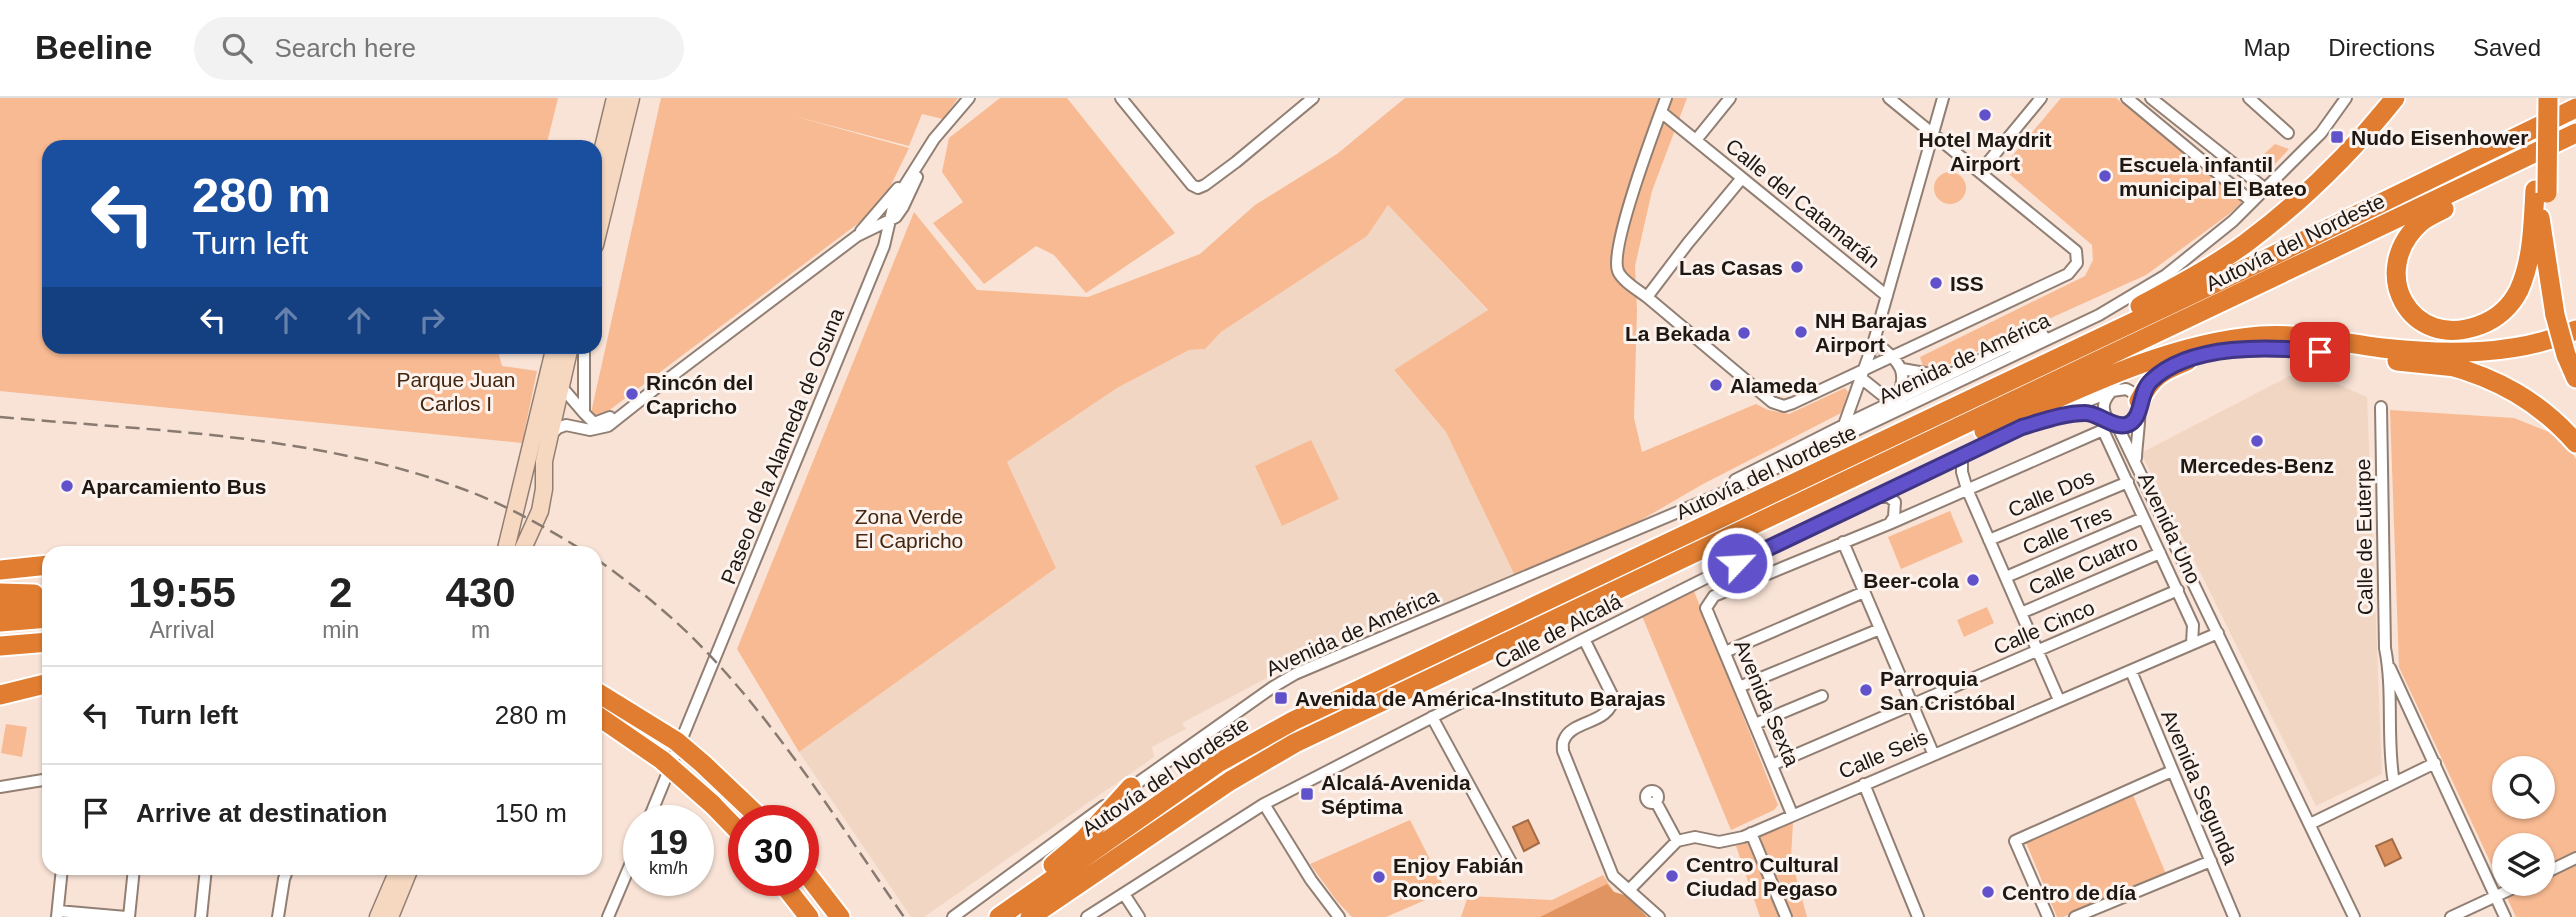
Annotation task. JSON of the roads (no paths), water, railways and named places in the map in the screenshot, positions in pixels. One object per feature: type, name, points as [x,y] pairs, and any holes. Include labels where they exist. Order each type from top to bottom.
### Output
[{"type":"highway","points":[[2101,338],[2137,308],[2244,244],[2286,211],[2367,133],[2395,98]]},
{"type":"highway","points":[[2535,98],[2546,250],[2555,315],[2566,355],[2576,378]]},
{"type":"highway","points":[[2549,98],[2541,192],[2526,268],[2519,289],[2511,303],[2498,316],[2471,328],[2453,331],[2421,322],[2406,307],[2397,290],[2397,260],[2403,244],[2423,221],[2576,145]]},
{"type":"highway","name":"Autovía del Nordeste","points":[[1004,914],[1218,763],[1293,721],[2101,338],[2576,108]]},
{"type":"highway","name":"Autovía del Nordeste","points":[[1030,917],[1252,768],[1319,731],[2027,396],[2576,132]]},
{"type":"highway","points":[[1517,637],[1543,635],[1925,456],[2110,377],[2212,342],[2261,336],[2290,336],[2385,348],[2457,352],[2503,349],[2550,341],[2576,330]]},
{"type":"highway","points":[[2139,407],[2149,382],[2166,369],[2198,357],[2236,349],[2276,347],[2456,367]]},
{"type":"highway","points":[[2385,348],[2456,367],[2510,388],[2538,407],[2576,443]]},
{"type":"highway","points":[[0,570],[42,566]]},
{"type":"highway","points":[[0,593],[42,595]]},
{"type":"highway","points":[[0,609],[42,601]]},
{"type":"highway","points":[[0,622],[42,619]]},
{"type":"highway","points":[[0,646],[42,643]]},
{"type":"highway","points":[[0,657],[42,655]]},
{"type":"highway","points":[[0,698],[42,685]]},
{"type":"highway","points":[[602,695],[676,741],[747,805]]},
{"type":"highway","points":[[0,698],[42,696]]},
{"type":"highway","points":[[602,720],[662,760],[728,820]]},
{"type":"highway","points":[[602,730],[712,804]]},
{"type":"highway","points":[[1004,914],[1040,876],[1084,839],[1131,787]]},
{"type":"highway","points":[[819,890],[840,917]]},
{"type":"highway","points":[[793,896],[809,917]]},
{"type":"main road","points":[[602,152],[615,98]]},
{"type":"main road","points":[[602,216],[631,98]]},
{"type":"main road","points":[[507,546],[553,354]]},
{"type":"main road","points":[[524,546],[540,510],[544,489],[544,461],[568,354]]},
{"type":"main road","points":[[378,917],[396,875]]},
{"type":"main road","points":[[390,917],[407,875]]},
{"type":"street","name":"Paseo de la Alameda de Osuna","points":[[655,805],[874,271],[893,207],[924,154],[969,98]]},
{"type":"street","points":[[1121,98],[1192,185],[1198,188],[1236,162],[1313,98]]},
{"type":"street","points":[[1666,98],[1630,204],[1621,237],[1618,272],[1772,402],[1780,405],[1793,403],[1862,374],[1894,356],[2068,274],[2077,262],[2076,251],[1889,98]]},
{"type":"street","name":"Calle del Catamarán","points":[[1696,140],[1730,98]]},
{"type":"street","points":[[1844,425],[1874,341],[1942,98]]},
{"type":"street","points":[[1980,172],[2040,98]]},
{"type":"street","points":[[2127,98],[2251,201]]},
{"type":"street","points":[[2151,98],[2264,188]]},
{"type":"street","points":[[2249,98],[2288,134]]},
{"type":"street","name":"Avenida de América","points":[[953,917],[1131,787],[1295,674],[1730,490],[2099,315],[2166,275],[2233,221],[2321,133],[2346,98]]},
{"type":"street","name":"Calle del Catamarán","points":[[1661,112],[1887,296]]},
{"type":"street","points":[[857,236],[891,220],[904,207],[924,154]]},
{"type":"street","points":[[549,436],[558,428],[575,425],[590,430],[608,426],[857,236],[911,175]]},
{"type":"street","points":[[1647,296],[1742,178]]},
{"type":"street","name":"Avenida de América","points":[[1693,505],[1762,465],[2007,348],[2099,315]]},
{"type":"street","points":[[1874,341],[1894,356],[1902,369],[1897,400],[1882,418]]},
{"type":"street","points":[[584,354],[584,413]]},
{"type":"street","points":[[1902,369],[1936,375],[1963,369]]},
{"type":"street","points":[[1862,374],[1872,389],[1897,400],[1915,399],[1936,393]]},
{"type":"street","points":[[2136,461],[2139,407],[2132,392],[2118,389],[2107,396],[2104,403],[2103,410],[2109,425],[2136,461],[2354,917]]},
{"type":"street","name":"Calle de Alcalá","points":[[1087,917],[1264,804],[1584,639],[2022,427],[2118,389]]},
{"type":"street","points":[[542,400],[551,393],[566,392],[594,423],[648,394]]},
{"type":"street","points":[[1933,753],[1843,541],[1889,524],[2109,425],[2131,422],[2139,407]]},
{"type":"street","name":"Calle de Euterpe","points":[[2381,407],[2385,648],[2393,783]]},
{"type":"street","name":"Calle de Alcalá","points":[[2022,427],[2063,415],[2087,413],[2109,425]]},
{"type":"street","name":"Avenida Uno","points":[[2109,425],[2127,482],[2193,625],[2192,644]]},
{"type":"street","points":[[1962,456],[1962,472],[1967,489],[2059,700]]},
{"type":"street","name":"Calle Dos","points":[[1989,540],[2127,482]]},
{"type":"street","points":[[1877,496],[1889,497],[1895,502],[1894,517],[1889,524]]},
{"type":"street","name":"Calle Tres","points":[[2006,577],[2143,519]]},
{"type":"street","name":"Avenida Sexta","points":[[1792,814],[1706,608],[1714,596],[1843,541]]},
{"type":"street","name":"Calle Cuatro","points":[[2021,613],[2160,553]]},
{"type":"street","name":"Calle Cinco","points":[[1772,765],[2178,590]]},
{"type":"street","points":[[1725,652],[1864,592]]},
{"type":"street","points":[[1740,687],[1880,628]]},
{"type":"street","name":"Calle Seis","points":[[1677,841],[1695,837],[1719,842],[1751,833],[2218,633]]},
{"type":"street","points":[[1584,639],[1613,697],[1613,705],[1608,712],[1569,733],[1564,740],[1563,751],[1613,876],[1659,917]]},
{"type":"street","name":"Calle de Euterpe","points":[[2388,666],[2492,889]]},
{"type":"street","name":"Avenida Segunda","points":[[2131,671],[2234,917]]},
{"type":"street","points":[[1755,724],[1822,696]]},
{"type":"street","points":[[2389,713],[2409,708]]},
{"type":"street","points":[[1432,717],[1512,864]]},
{"type":"street","points":[[2310,824],[2435,763]]},
{"type":"street","points":[[2048,917],[2015,841],[2172,771]]},
{"type":"street","points":[[0,788],[42,780]]},
{"type":"street","points":[[1864,784],[1918,917]]},
{"type":"street","points":[[1630,889],[1677,841],[1656,802]]},
{"type":"street","points":[[1264,804],[1311,880],[1339,917]]},
{"type":"street","points":[[1751,833],[1786,917]]},
{"type":"street","points":[[2555,868],[2576,858]]},
{"type":"street","points":[[2075,917],[2211,861]]},
{"type":"street","points":[[61,875],[57,914],[127,917],[133,875]]},
{"type":"street","points":[[201,917],[205,875]]},
{"type":"street","points":[[278,917],[285,875]]},
{"type":"street","points":[[608,917],[623,882]]},
{"type":"street","points":[[1124,894],[1139,917]]},
{"type":"street","points":[[2451,917],[2495,896]]},
{"type":"street","name":"Calle de Euterpe","points":[[2495,896],[2505,917]]},
{"type":"railway","points":[[0,417],[175,431],[291,445],[348,456],[405,470],[477,494],[525,517],[575,546]]},
{"type":"railway","points":[[602,563],[691,636],[750,701],[804,771],[904,917]]},
{"type":"place","name":"Hotel Maydrit Airport","points":[[1985,115]]},
{"type":"place","name":"Nudo Eisenhower","points":[[2337,137]]},
{"type":"place","name":"Escuela infantil municipal El Bateo","points":[[2105,176]]},
{"type":"place","name":"Las Casas","points":[[1797,267]]},
{"type":"place","name":"ISS","points":[[1936,283]]},
{"type":"place","name":"NH Barajas Airport","points":[[1801,332]]},
{"type":"place","name":"La Bekada","points":[[1744,333]]},
{"type":"place","name":"Alameda","points":[[1716,385]]},
{"type":"place","name":"Rincón del Capricho","points":[[632,394]]},
{"type":"place","name":"Mercedes-Benz","points":[[2257,441]]},
{"type":"place","name":"Aparcamiento Bus","points":[[67,486]]},
{"type":"place","name":"Beer-cola","points":[[1973,580]]},
{"type":"place","name":"Parroquia San Cristóbal","points":[[1866,690]]},
{"type":"place","name":"Avenida de América-Instituto Barajas","points":[[1281,698]]},
{"type":"place","name":"Alcalá-Avenida Séptima","points":[[1307,794]]},
{"type":"place","name":"Centro Cultural Ciudad Pegaso","points":[[1672,876]]},
{"type":"place","name":"Enjoy Fabián Roncero","points":[[1379,877]]},
{"type":"place","name":"Centro de día","points":[[1988,892]]},
{"type":"park label","name":"Parque Juan Carlos I","points":[[456,391]]},
{"type":"park label","name":"Zona Verde El Capricho","points":[[909,528]]}]
